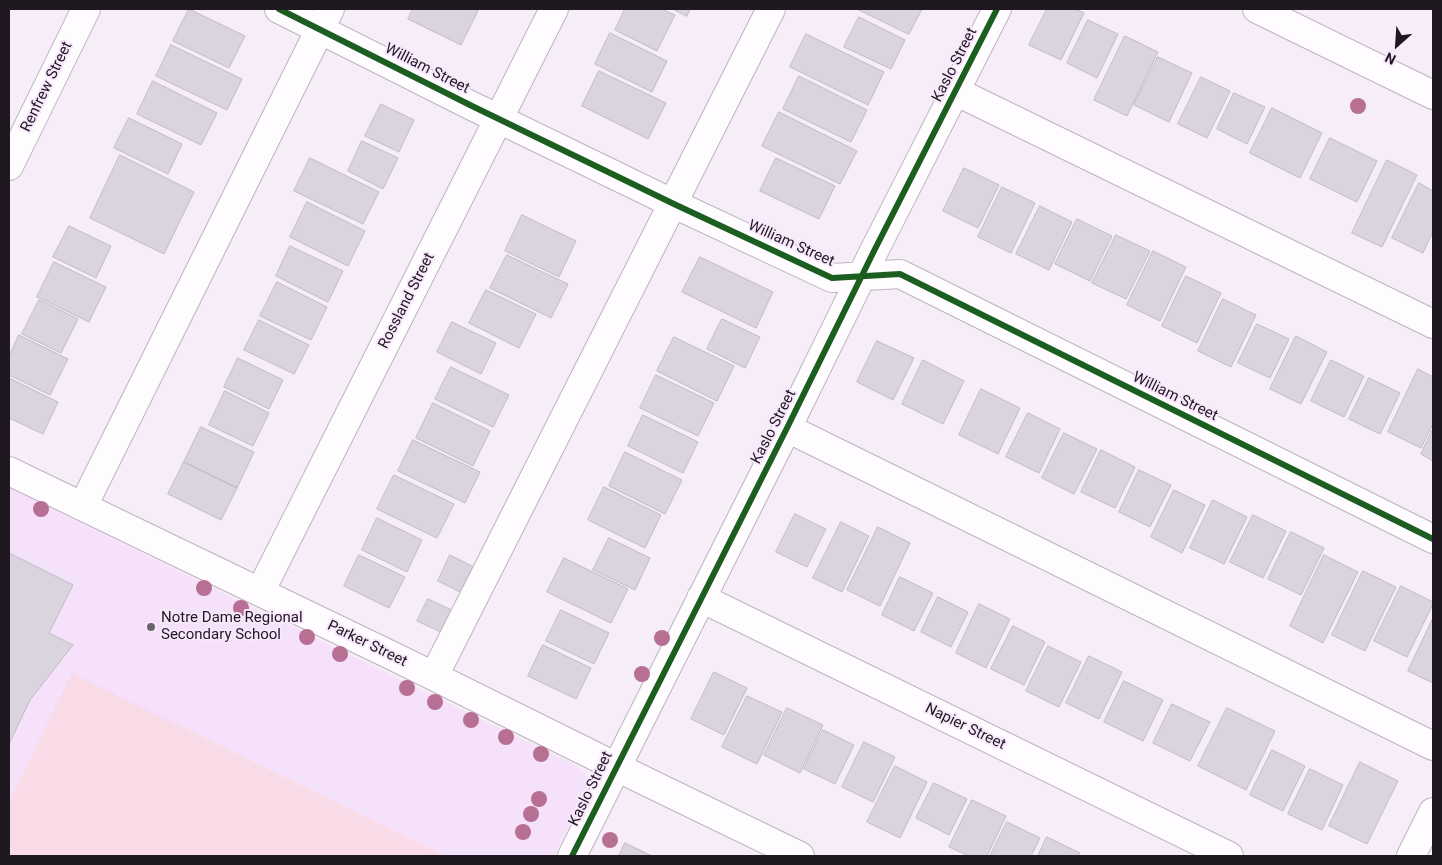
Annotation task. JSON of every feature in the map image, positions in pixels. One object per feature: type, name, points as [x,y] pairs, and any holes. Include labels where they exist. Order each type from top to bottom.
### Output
[{"type":"street","name":"Renfrew Street","points":[[9,166],[86,9]]},
{"type":"street","name":"William Street","points":[[279,9],[325,19],[498,119],[832,278],[900,274],[1433,539]]},
{"type":"street","name":"Rossland Street","points":[[260,592],[554,9]]},
{"type":"street","points":[[434,676],[771,9]]},
{"type":"street","name":"Kaslo Street","points":[[572,856],[997,9]]},
{"type":"street","points":[[1256,9],[1433,95]]},
{"type":"street","points":[[83,506],[325,19]]},
{"type":"street","points":[[955,91],[1433,324]]},
{"type":"street","points":[[787,428],[1433,746]]},
{"type":"street","name":"Parker Street","points":[[9,471],[434,676],[800,856]]},
{"type":"street","name":"Napier Street","points":[[701,598],[1229,856]]},
{"type":"street","points":[[1411,856],[1433,812]]},
{"type":"shaded area","name":"Notre Dame Regional Secondary School","points":[[9,488],[577,766],[585,773],[588,782],[585,794],[554,856],[9,856]]},
{"type":"shaded area","points":[[72,673],[445,856],[9,856],[9,802]]},
{"type":"building","points":[[189,9],[245,36],[229,68],[173,41]]},
{"type":"building","points":[[413,9],[474,9],[478,11],[461,45],[408,19]]},
{"type":"building","points":[[625,9],[661,9],[675,15],[657,51],[615,30]]},
{"type":"building","points":[[673,9],[690,9],[687,16]]},
{"type":"building","points":[[857,9],[922,9],[909,34]]},
{"type":"building","points":[[1047,9],[1075,9],[1084,13],[1061,60],[1029,45]]},
{"type":"building","points":[[859,17],[905,40],[891,69],[844,47]]},
{"type":"building","points":[[1088,20],[1118,34],[1097,78],[1067,63]]},
{"type":"building","points":[[610,33],[667,61],[652,92],[595,64]]},
{"type":"building","points":[[806,34],[884,72],[868,105],[790,67]]},
{"type":"building","points":[[1125,36],[1158,52],[1127,116],[1094,100]]},
{"type":"building","points":[[171,45],[242,79],[227,110],[156,76]]},
{"type":"building","points":[[1158,57],[1192,73],[1169,122],[1134,105]]},
{"type":"building","points":[[599,71],[666,103],[648,139],[582,106]]},
{"type":"building","points":[[799,76],[867,110],[851,142],[783,109]]},
{"type":"building","points":[[1201,77],[1230,91],[1207,138],[1178,124]]},
{"type":"building","points":[[153,81],[217,113],[201,145],[137,114]]},
{"type":"building","points":[[1234,93],[1265,107],[1247,144],[1217,129]]},
{"type":"building","points":[[381,104],[414,120],[399,152],[365,136]]},
{"type":"building","points":[[1272,108],[1322,133],[1300,178],[1250,153]]},
{"type":"building","points":[[779,112],[857,151],[840,184],[762,146]]},
{"type":"building","points":[[129,118],[182,144],[168,174],[114,148]]},
{"type":"building","points":[[1330,138],[1377,161],[1357,202],[1310,179]]},
{"type":"building","points":[[362,141],[398,158],[383,189],[348,171]]},
{"type":"building","points":[[120,155],[194,192],[164,254],[90,218]]},
{"type":"building","points":[[310,158],[379,192],[363,224],[294,191]]},
{"type":"building","points":[[776,158],[835,186],[819,219],[760,191]]},
{"type":"building","points":[[1387,160],[1417,175],[1382,247],[1352,233]]},
{"type":"building","points":[[964,168],[999,185],[978,228],[943,211]]},
{"type":"building","points":[[1419,183],[1433,191],[1433,231],[1423,253],[1392,238]]},
{"type":"building","points":[[1002,187],[1035,203],[1011,253],[978,237]]},
{"type":"building","points":[[307,202],[365,231],[348,266],[290,237]]},
{"type":"building","points":[[1040,206],[1072,222],[1049,270],[1016,254]]},
{"type":"building","points":[[522,215],[576,241],[559,277],[505,251]]},
{"type":"building","points":[[1077,219],[1112,236],[1090,281],[1055,264]]},
{"type":"building","points":[[69,226],[111,246],[96,278],[53,257]]},
{"type":"building","points":[[1116,235],[1150,251],[1126,299],[1092,283]]},
{"type":"building","points":[[290,246],[343,271],[328,302],[276,276]]},
{"type":"building","points":[[1153,251],[1186,267],[1160,321],[1127,305]]},
{"type":"building","points":[[507,255],[568,284],[551,318],[490,288]]},
{"type":"building","points":[[700,257],[773,292],[756,328],[682,292]]},
{"type":"building","points":[[54,262],[106,287],[89,322],[37,297]]},
{"type":"building","points":[[1186,276],[1221,293],[1197,343],[1162,326]]},
{"type":"building","points":[[277,282],[327,307],[311,340],[260,316]]},
{"type":"building","points":[[486,290],[536,314],[519,348],[469,323]]},
{"type":"building","points":[[1223,299],[1256,315],[1231,367],[1198,351]]},
{"type":"building","points":[[39,300],[78,319],[61,353],[22,334]]},
{"type":"building","points":[[722,319],[760,337],[745,368],[707,349]]},
{"type":"building","points":[[259,320],[309,345],[294,374],[244,350]]},
{"type":"building","points":[[452,322],[496,343],[481,374],[437,352]]},
{"type":"building","points":[[1257,324],[1289,339],[1270,378],[1238,363]]},
{"type":"building","points":[[19,335],[68,359],[50,395],[9,375],[9,357]]},
{"type":"building","points":[[1296,336],[1327,352],[1301,404],[1270,389]]},
{"type":"building","points":[[674,337],[734,366],[717,401],[657,371]]},
{"type":"building","points":[[877,341],[914,358],[893,400],[857,382]]},
{"type":"building","points":[[238,358],[283,380],[269,409],[224,387]]},
{"type":"building","points":[[923,360],[964,381],[943,424],[902,404]]},
{"type":"building","points":[[1331,360],[1364,376],[1344,417],[1311,401]]},
{"type":"building","points":[[451,367],[509,395],[493,427],[435,399]]},
{"type":"building","points":[[1418,369],[1433,377],[1433,424],[1421,448],[1388,432]]},
{"type":"building","points":[[656,375],[714,403],[698,436],[640,408]]},
{"type":"building","points":[[9,378],[58,402],[43,434],[9,418]]},
{"type":"building","points":[[1369,378],[1400,393],[1380,434],[1349,419]]},
{"type":"building","points":[[981,389],[1020,408],[998,454],[959,435]]},
{"type":"building","points":[[225,391],[269,413],[253,446],[209,425]]},
{"type":"building","points":[[433,403],[490,431],[473,466],[416,438]]},
{"type":"building","points":[[1028,413],[1060,429],[1039,473],[1006,457]]},
{"type":"building","points":[[643,415],[698,442],[683,473],[628,446]]},
{"type":"building","points":[[201,427],[254,452],[237,488],[184,462]]},
{"type":"building","points":[[1433,429],[1433,461],[1421,454]]},
{"type":"building","points":[[1064,433],[1097,449],[1074,494],[1042,478]]},
{"type":"building","points":[[413,440],[480,472],[465,503],[398,471]]},
{"type":"building","points":[[1101,450],[1135,467],[1115,508],[1081,492]]},
{"type":"building","points":[[625,452],[682,480],[665,514],[609,486]]},
{"type":"building","points":[[184,462],[237,488],[221,520],[168,494]]},
{"type":"building","points":[[1139,470],[1171,485],[1150,527],[1119,512]]},
{"type":"building","points":[[394,475],[454,504],[437,538],[377,509]]},
{"type":"building","points":[[604,487],[661,515],[645,548],[588,520]]},
{"type":"building","points":[[1174,490],[1205,505],[1182,553],[1151,537]]},
{"type":"building","points":[[1213,500],[1247,517],[1224,564],[1190,548]]},
{"type":"building","points":[[795,514],[826,529],[807,567],[776,552]]},
{"type":"building","points":[[1253,515],[1286,531],[1263,578],[1230,562]]},
{"type":"building","points":[[377,518],[422,540],[407,572],[362,550]]},
{"type":"building","points":[[841,522],[869,536],[842,592],[813,578]]},
{"type":"building","points":[[878,527],[910,543],[880,606],[847,590]]},
{"type":"building","points":[[1291,532],[1324,548],[1301,595],[1268,579]]},
{"type":"building","points":[[609,538],[650,558],[635,590],[593,570]]},
{"type":"building","points":[[9,553],[73,585],[49,633],[73,645],[30,700],[9,744]]},
{"type":"building","points":[[359,555],[405,577],[389,608],[344,586]]},
{"type":"building","points":[[450,555],[476,568],[464,594],[438,581]]},
{"type":"building","points":[[1324,555],[1358,572],[1323,643],[1290,626]]},
{"type":"building","points":[[564,558],[628,589],[611,623],[547,592]]},
{"type":"building","points":[[1363,571],[1396,587],[1365,651],[1332,635]]},
{"type":"building","points":[[900,577],[933,593],[914,631],[882,615]]},
{"type":"building","points":[[1401,586],[1433,602],[1407,657],[1374,641]]},
{"type":"building","points":[[938,597],[968,612],[951,647],[921,632]]},
{"type":"building","points":[[428,599],[456,612],[445,634],[417,621]]},
{"type":"building","points":[[979,604],[1010,619],[986,668],[956,653]]},
{"type":"building","points":[[561,610],[609,633],[594,664],[546,641]]},
{"type":"building","points":[[1433,618],[1433,683],[1408,671]]},
{"type":"building","points":[[1013,626],[1045,642],[1024,685],[991,669]]},
{"type":"building","points":[[543,645],[591,668],[576,699],[528,676]]},
{"type":"building","points":[[1048,646],[1081,662],[1059,707],[1026,691]]},
{"type":"building","points":[[1089,656],[1122,672],[1099,719],[1066,703]]},
{"type":"building","points":[[714,672],[747,688],[724,735],[691,719]]},
{"type":"building","points":[[1124,681],[1163,700],[1143,741],[1104,722]]},
{"type":"building","points":[[747,696],[782,712],[757,764],[722,747]]},
{"type":"building","points":[[1172,704],[1210,722],[1190,761],[1153,743]]},
{"type":"building","points":[[787,708],[823,725],[800,773],[764,755]]},
{"type":"building","points":[[1227,708],[1275,731],[1246,790],[1198,766]]},
{"type":"building","points":[[823,730],[854,745],[835,784],[804,769]]},
{"type":"building","points":[[864,742],[895,757],[873,802],[842,787]]},
{"type":"building","points":[[1272,750],[1305,766],[1283,811],[1250,795]]},
{"type":"building","points":[[1360,762],[1398,781],[1367,844],[1329,826]]},
{"type":"building","points":[[895,766],[927,782],[900,838],[867,822]]},
{"type":"building","points":[[1310,769],[1343,785],[1322,830],[1288,814]]},
{"type":"building","points":[[934,783],[967,799],[949,835],[916,818]]},
{"type":"building","points":[[972,800],[1006,816],[987,856],[969,856],[949,847]]},
{"type":"building","points":[[1007,822],[1040,838],[1031,856],[990,856]]},
{"type":"building","points":[[1047,837],[1080,853],[1078,856],[1038,856]]},
{"type":"building","points":[[625,843],[652,856],[619,856]]},
{"type":"cycle path","points":[[279,9],[472,106],[832,278],[900,274],[1433,539]]},
{"type":"cycle path","points":[[572,856],[997,9]]},
{"type":"place","name":"Notre Dame Regional Secondary School","points":[[151,627]]}]
